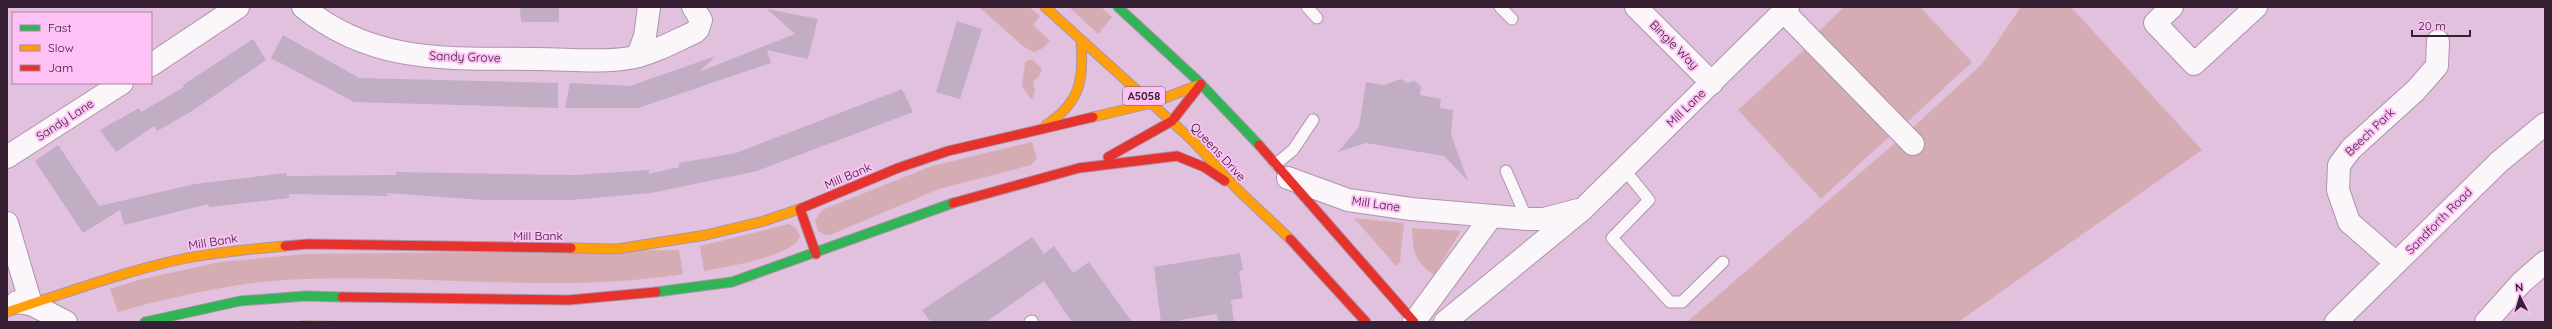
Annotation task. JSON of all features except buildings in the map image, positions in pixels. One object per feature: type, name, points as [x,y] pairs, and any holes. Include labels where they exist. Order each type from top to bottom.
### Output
[{"type":"main road","name":"Queens Drive","points":[[1045,7],[1172,121],[1238,190],[1296,246],[1366,322]]},
{"type":"main road","points":[[1118,7],[1162,45],[1201,84],[1282,171],[1414,322]]},
{"type":"main road","name":"Mill Bank","points":[[1034,132],[1059,118],[1073,102],[1082,80],[1084,65],[1081,40]]},
{"type":"main road","name":"Mill Bank","points":[[7,312],[126,274],[183,259],[245,249],[308,244],[618,249],[706,235],[764,221],[800,209],[898,168],[948,151],[1034,132],[1152,103],[1201,84]]},
{"type":"main road","points":[[145,322],[240,301],[305,296],[569,300],[692,289],[732,282],[816,254],[944,206],[1079,168],[1124,150],[1172,121],[1201,84]]},
{"type":"main road","points":[[1079,168],[1177,156],[1204,167],[1238,190]]},
{"type":"main road","points":[[800,209],[816,254]]},
{"type":"main road","points":[[1386,290],[1390,312]]},
{"type":"street","points":[[152,63],[238,7]]},
{"type":"street","name":"Sandy Grove","points":[[304,7],[322,22],[365,42],[398,53],[441,58],[577,60],[630,58],[698,30],[701,20],[693,7]]},
{"type":"street","points":[[638,56],[645,36],[649,7]]},
{"type":"street","name":"Bingle Way","points":[[1636,7],[1712,83]]},
{"type":"street","points":[[2172,7],[2155,23],[2194,64],[2256,7]]},
{"type":"street","points":[[1786,10],[1913,144]]},
{"type":"street","name":"Mill Lane","points":[[1445,322],[1583,209],[1786,10]]},
{"type":"street","name":"Beech Park","points":[[2396,263],[2349,222],[2338,190],[2339,165],[2351,148],[2416,90],[2437,66],[2438,41]]},
{"type":"street","name":"Sandy Lane","points":[[7,157],[120,84]]},
{"type":"street","name":"Sandforth Road","points":[[2336,322],[2498,162],[2545,124]]},
{"type":"street","name":"Mill Lane","points":[[1282,171],[1348,200],[1491,217],[1527,219],[1544,219],[1583,209]]},
{"type":"street","points":[[1414,322],[1491,217]]},
{"type":"street","points":[[7,223],[31,304]]},
{"type":"street","points":[[7,277],[12,272],[14,248]]},
{"type":"street","points":[[2486,322],[2521,283],[2545,262]]},
{"type":"street","points":[[7,301],[31,304],[66,322]]},
{"type":"lane","points":[[1307,7],[1317,18]]},
{"type":"lane","points":[[1500,7],[1512,19]]},
{"type":"lane","points":[[1282,171],[1293,150],[1313,120]]},
{"type":"lane","points":[[1624,169],[1649,200],[1612,238],[1670,302],[1682,302],[1723,262]]},
{"type":"lane","points":[[1506,171],[1527,219]]},
{"type":"shaded area","points":[[979,7],[1029,7],[1040,16],[1033,25],[1050,41],[1043,48],[1034,52],[1024,47]]},
{"type":"shaded area","points":[[1069,7],[1101,7],[1112,17],[1098,34]]},
{"type":"shaded area","points":[[1844,7],[1920,7],[1972,62],[1904,125],[1817,33]]},
{"type":"shaded area","points":[[2021,7],[2071,7],[2202,150],[1958,322],[1687,322],[1909,131],[1982,64]]},
{"type":"shaded area","points":[[1806,48],[1889,137],[1821,199],[1738,110]]},
{"type":"shaded area","points":[[1028,60],[1033,60],[1042,69],[1039,76],[1033,82],[1035,91],[1032,100],[1022,87],[1025,63]]},
{"type":"shaded area","points":[[1032,142],[1037,158],[1031,165],[939,189],[830,235],[825,235],[818,231],[815,220],[822,210],[932,166]]},
{"type":"shaded area","points":[[1354,218],[1404,223],[1400,262],[1396,266]]},
{"type":"shaded area","points":[[789,224],[796,228],[800,236],[795,243],[785,250],[742,264],[704,271],[700,246]]},
{"type":"shaded area","points":[[1412,228],[1461,231],[1434,275],[1422,265],[1416,255],[1413,244]]},
{"type":"shaded area","points":[[679,250],[683,274],[636,280],[589,283],[542,283],[352,278],[281,280],[211,290],[118,312],[110,289],[138,280],[220,262],[306,254]]},
{"type":"shaded area","points":[[304,320],[414,322],[290,322]]},
{"type":"traffic: fast","points":[[1118,7],[1197,80],[1259,145]]},
{"type":"traffic: fast","points":[[656,292],[732,282],[953,203]]},
{"type":"traffic: fast","points":[[145,322],[240,301],[305,296],[342,297]]},
{"type":"traffic: slow","points":[[1045,7],[1193,141],[1238,190],[1290,239]]},
{"type":"traffic: slow","points":[[1046,125],[1067,108],[1078,88],[1082,66],[1081,40]]},
{"type":"traffic: slow","points":[[1093,117],[1152,103],[1201,84]]},
{"type":"traffic: slow","points":[[571,248],[617,249],[706,235],[764,221],[802,208]]},
{"type":"traffic: slow","points":[[7,312],[94,283],[160,264],[208,254],[285,246]]},
{"type":"traffic: jam","points":[[1108,157],[1172,121],[1201,84]]},
{"type":"traffic: jam","points":[[802,208],[898,168],[948,151],[1093,117]]},
{"type":"traffic: jam","points":[[1259,145],[1414,322]]},
{"type":"traffic: jam","points":[[953,203],[1079,168],[1177,156],[1204,167],[1225,181]]},
{"type":"traffic: jam","points":[[800,209],[816,254]]},
{"type":"traffic: jam","points":[[1290,239],[1366,322]]},
{"type":"traffic: jam","points":[[285,246],[308,244],[571,248]]},
{"type":"traffic: jam","points":[[342,297],[569,300],[656,292]]}]
